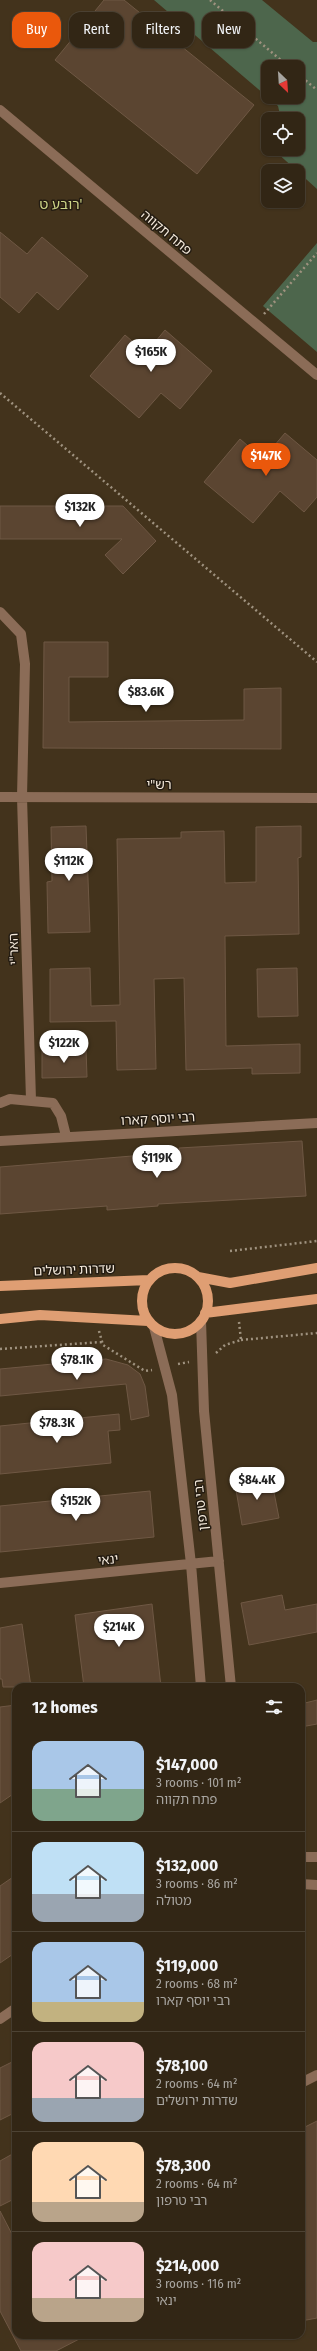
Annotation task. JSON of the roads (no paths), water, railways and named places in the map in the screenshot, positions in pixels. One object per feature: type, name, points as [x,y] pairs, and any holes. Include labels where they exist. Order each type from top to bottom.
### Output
[{"type":"main road","points":[[151,1324],[142,1304],[142,1296],[149,1280],[169,1269],[185,1270],[198,1278],[230,1283],[317,1268]]},
{"type":"main road","points":[[198,1278],[207,1294],[203,1317]]},
{"type":"main road","name":"שדרות ירושלים","points":[[0,1286],[149,1280]]},
{"type":"main road","points":[[0,1319],[40,1315],[95,1316],[151,1324],[165,1333],[178,1334],[187,1332],[203,1317],[236,1309],[317,1300]]},
{"type":"street","name":"פתח תקווה","points":[[0,110],[317,375]]},
{"type":"street","name":"האר\"י","points":[[0,612],[21,634],[25,664],[22,797],[31,1100]]},
{"type":"street","name":"רש\"י","points":[[0,797],[317,798]]},
{"type":"street","points":[[0,1103],[10,1099],[53,1103],[61,1116],[66,1136]]},
{"type":"street","name":"רבי יוסף קארו","points":[[0,1141],[66,1136],[317,1123]]},
{"type":"street","name":"רבי טרפון","points":[[203,1317],[202,1359],[204,1411],[231,1683]]},
{"type":"street","name":"רבי טרפון","points":[[151,1324],[165,1367],[172,1395],[191,1564],[201,1683]]},
{"type":"street","name":"ינאי","points":[[0,1583],[219,1561]]},
{"type":"street","points":[[305,1857],[317,1857]]},
{"type":"street","points":[[305,1884],[317,1885]]},
{"type":"street","points":[[0,2018],[12,2010]]},
{"type":"street","points":[[305,2081],[317,2075]]},
{"type":"district","name":"רובע ט'","points":[[61,204]]}]
